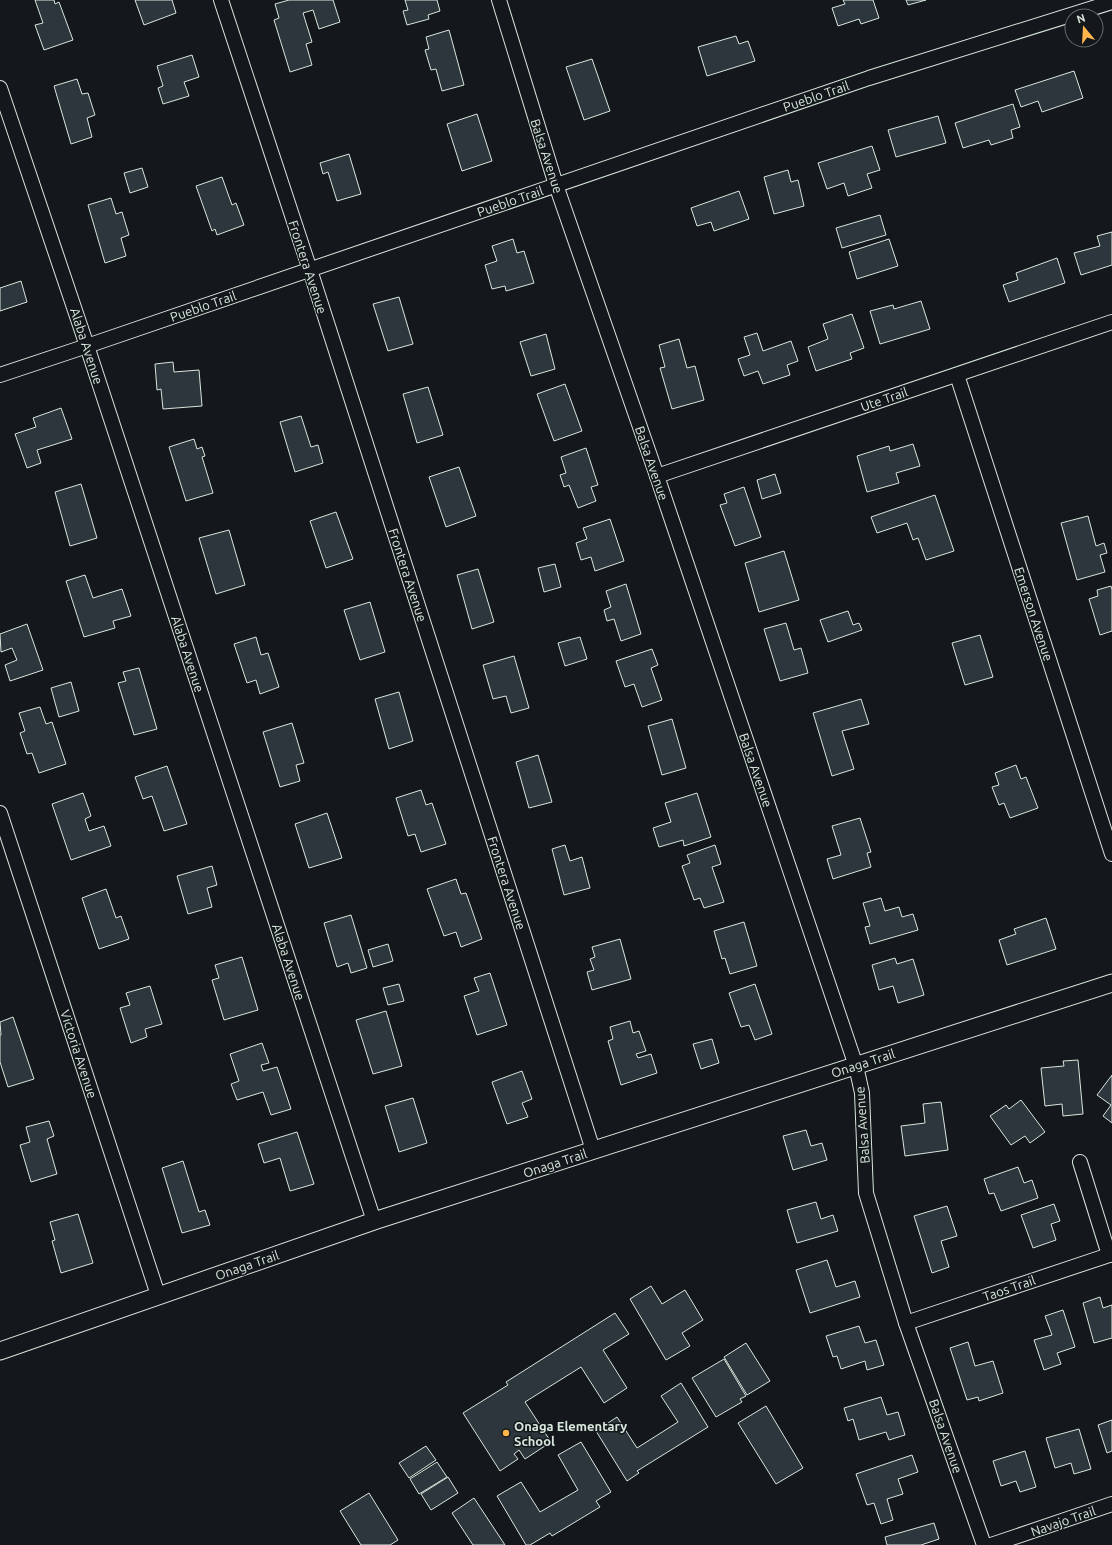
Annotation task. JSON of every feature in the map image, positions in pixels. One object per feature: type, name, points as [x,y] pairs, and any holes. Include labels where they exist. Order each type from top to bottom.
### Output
[{"type":"street","name":"Frontera Avenue","points":[[221,0],[310,270],[593,1150]]},
{"type":"street","name":"Balsa Avenue","points":[[499,0],[556,185],[657,476],[856,1066],[862,1093],[866,1193],[906,1323],[984,1545]]},
{"type":"street","name":"Pueblo Trail","points":[[0,375],[869,78],[1112,2]]},
{"type":"street","name":"Alaba Avenue","points":[[0,88],[87,346],[374,1221]]},
{"type":"street","name":"Ute Trail","points":[[657,476],[1112,322]]},
{"type":"street","name":"Emerson Avenue","points":[[956,375],[1112,854]]},
{"type":"street","name":"Victoria Avenue","points":[[0,813],[158,1295]]},
{"type":"street","name":"Onaga Trail","points":[[0,1351],[374,1221],[1112,983]]},
{"type":"street","points":[[1080,1162],[1111,1254]]},
{"type":"street","name":"Taos Trail","points":[[906,1323],[1111,1254]]},
{"type":"street","name":"Navajo Trail","points":[[991,1545],[1112,1504]]},
{"type":"building","points":[[35,0],[54,0],[55,4],[59,2],[73,40],[44,50],[35,25],[43,23]]},
{"type":"building","points":[[135,0],[172,0],[176,13],[144,25]]},
{"type":"building","points":[[289,0],[333,0],[340,22],[319,29],[313,10],[303,13],[312,42],[306,44],[312,65],[290,72],[274,20],[279,18],[275,4]]},
{"type":"building","points":[[405,0],[437,0],[440,11],[428,15],[429,19],[407,25],[403,11],[408,10]]},
{"type":"building","points":[[843,0],[873,0],[879,18],[861,24],[859,19],[838,26],[832,8],[845,4]]},
{"type":"building","points":[[906,0],[926,0],[908,5]]},
{"type":"building","points":[[449,30],[464,85],[442,91],[436,69],[431,70],[425,50],[429,49],[426,37]]},
{"type":"building","points":[[736,36],[739,44],[748,41],[755,61],[707,76],[698,47]]},
{"type":"building","points":[[192,55],[199,77],[184,82],[189,96],[163,104],[158,88],[163,86],[157,66]]},
{"type":"building","points":[[592,59],[610,111],[584,120],[566,67]]},
{"type":"building","points":[[1074,71],[1083,98],[1042,112],[1038,101],[1021,107],[1015,90]]},
{"type":"building","points":[[77,79],[82,94],[88,93],[95,115],[87,118],[92,137],[71,144],[54,86]]},
{"type":"building","points":[[1013,104],[1020,127],[1011,130],[1013,138],[991,145],[989,140],[963,148],[955,123]]},
{"type":"building","points":[[477,114],[492,161],[462,171],[447,124]]},
{"type":"building","points":[[938,116],[946,143],[896,157],[888,130]]},
{"type":"building","points":[[872,146],[880,170],[867,174],[872,188],[848,196],[844,183],[827,189],[818,163]]},
{"type":"building","points":[[349,154],[361,194],[337,201],[328,172],[323,174],[320,163]]},
{"type":"building","points":[[142,168],[148,187],[130,193],[124,173]]},
{"type":"building","points":[[788,170],[791,182],[798,180],[804,206],[774,214],[764,177]]},
{"type":"building","points":[[222,177],[232,205],[236,203],[244,225],[217,235],[215,229],[212,231],[196,186]]},
{"type":"building","points":[[739,191],[749,219],[714,231],[711,222],[697,226],[691,208]]},
{"type":"building","points":[[111,198],[116,214],[122,212],[129,235],[121,238],[126,256],[105,263],[88,205]]},
{"type":"building","points":[[880,215],[886,235],[842,248],[836,228]]},
{"type":"building","points":[[1112,232],[1112,265],[1081,275],[1074,253],[1100,246],[1097,236]]},
{"type":"building","points":[[513,239],[517,253],[524,251],[534,283],[506,291],[505,286],[492,289],[485,265],[497,261],[492,246]]},
{"type":"building","points":[[889,239],[898,266],[857,279],[849,252]]},
{"type":"building","points":[[1057,258],[1065,283],[1009,302],[1003,285],[1018,280],[1016,273]]},
{"type":"building","points":[[21,281],[27,302],[0,311],[0,288]]},
{"type":"building","points":[[399,297],[413,344],[388,351],[373,304]]},
{"type":"building","points":[[921,301],[930,329],[880,344],[870,311],[893,305],[894,309]]},
{"type":"building","points":[[852,314],[864,348],[850,353],[852,359],[816,371],[808,347],[828,339],[823,324]]},
{"type":"building","points":[[757,333],[763,351],[791,341],[798,361],[787,365],[790,375],[763,384],[758,371],[744,376],[738,359],[750,355],[744,337]]},
{"type":"building","points":[[546,334],[555,369],[531,376],[520,342]]},
{"type":"building","points":[[679,339],[687,368],[695,366],[704,400],[672,409],[660,368],[665,367],[659,345]]},
{"type":"building","points":[[173,362],[174,372],[199,370],[202,406],[163,409],[161,389],[157,390],[155,364]]},
{"type":"building","points":[[565,384],[582,431],[554,441],[537,394]]},
{"type":"building","points":[[428,387],[443,435],[417,443],[403,394]]},
{"type":"building","points":[[61,408],[72,439],[37,450],[41,463],[27,468],[15,434],[36,427],[33,418]]},
{"type":"building","points":[[301,416],[311,447],[318,445],[323,463],[295,472],[280,422]]},
{"type":"building","points":[[194,439],[197,449],[202,447],[205,456],[202,457],[213,493],[186,501],[169,447]]},
{"type":"building","points":[[913,444],[920,466],[896,473],[899,483],[867,492],[857,456],[889,446],[890,451]]},
{"type":"building","points":[[586,448],[598,485],[591,487],[596,501],[578,508],[569,485],[564,487],[560,475],[566,473],[561,457]]},
{"type":"building","points":[[459,467],[476,516],[446,527],[429,477]]},
{"type":"building","points":[[775,474],[781,493],[762,499],[757,480]]},
{"type":"building","points":[[81,484],[97,538],[70,546],[55,492]]},
{"type":"building","points":[[744,487],[761,537],[735,546],[720,505],[727,503],[724,494]]},
{"type":"building","points":[[935,495],[954,551],[926,560],[918,538],[913,540],[907,523],[877,533],[871,517]]},
{"type":"building","points":[[336,512],[353,559],[326,568],[310,521]]},
{"type":"building","points":[[1088,516],[1096,546],[1104,543],[1107,553],[1100,555],[1105,572],[1077,580],[1061,523]]},
{"type":"building","points":[[610,519],[624,561],[595,571],[591,557],[581,560],[576,543],[587,539],[583,528]]},
{"type":"building","points":[[229,530],[245,585],[216,594],[199,538]]},
{"type":"building","points":[[784,551],[799,600],[759,612],[745,563]]},
{"type":"building","points":[[555,564],[561,587],[544,592],[538,568]]},
{"type":"building","points":[[478,569],[494,622],[472,629],[457,575]]},
{"type":"building","points":[[85,575],[93,598],[122,589],[131,616],[113,621],[115,628],[84,637],[66,581]]},
{"type":"building","points":[[626,584],[641,634],[621,641],[614,619],[607,621],[604,610],[611,607],[606,591]]},
{"type":"building","points":[[1111,586],[1112,631],[1100,635],[1089,599],[1098,596],[1097,590]]},
{"type":"building","points":[[370,602],[385,652],[360,660],[344,610]]},
{"type":"building","points":[[848,611],[853,625],[859,623],[862,630],[828,642],[820,620]]},
{"type":"building","points":[[786,623],[794,650],[801,648],[808,673],[780,681],[764,629]]},
{"type":"building","points":[[27,624],[43,670],[10,681],[5,665],[17,660],[12,648],[1,652],[0,634]]},
{"type":"building","points":[[980,635],[993,677],[965,685],[952,643]]},
{"type":"building","points":[[256,637],[261,655],[268,653],[279,687],[260,694],[256,680],[247,683],[234,644]]},
{"type":"building","points":[[580,637],[587,659],[565,666],[558,643]]},
{"type":"building","points":[[652,649],[658,665],[651,668],[662,700],[642,707],[634,684],[625,687],[616,661]]},
{"type":"building","points":[[514,656],[529,708],[511,713],[506,696],[493,699],[483,665]]},
{"type":"building","points":[[139,668],[157,729],[134,735],[118,683],[126,681],[123,672]]},
{"type":"building","points":[[71,682],[79,711],[59,717],[51,688]]},
{"type":"building","points":[[399,692],[413,741],[389,749],[375,699]]},
{"type":"building","points":[[861,699],[869,724],[842,731],[854,769],[832,776],[813,713]]},
{"type":"building","points":[[40,707],[46,724],[52,722],[66,764],[39,773],[32,753],[27,754],[20,733],[25,731],[19,713]]},
{"type":"building","points":[[672,719],[686,768],[662,775],[648,726]]},
{"type":"building","points":[[292,723],[304,763],[296,765],[300,781],[280,787],[263,732]]},
{"type":"building","points":[[538,755],[552,802],[529,808],[516,762]]},
{"type":"building","points":[[1016,765],[1021,779],[1026,777],[1038,808],[1010,818],[1004,803],[999,805],[992,787],[999,785],[995,773]]},
{"type":"building","points":[[167,766],[187,824],[164,831],[152,796],[143,799],[135,777]]},
{"type":"building","points":[[421,790],[426,805],[432,803],[446,844],[421,852],[415,834],[408,836],[396,798]]},
{"type":"building","points":[[83,793],[91,816],[85,819],[89,831],[104,826],[111,846],[71,860],[52,804]]},
{"type":"building","points":[[697,793],[711,837],[684,846],[683,840],[659,847],[653,828],[671,822],[665,803]]},
{"type":"building","points":[[327,813],[342,858],[309,868],[295,824]]},
{"type":"building","points":[[860,818],[871,852],[867,853],[871,867],[833,879],[827,859],[841,855],[832,826]]},
{"type":"building","points":[[565,845],[570,861],[582,857],[590,888],[564,895],[552,849]]},
{"type":"building","points":[[715,845],[721,864],[712,867],[724,902],[704,908],[700,898],[694,900],[682,866],[690,863],[687,855]]},
{"type":"building","points":[[212,866],[217,885],[207,888],[212,907],[188,914],[177,876]]},
{"type":"building","points":[[456,879],[461,894],[466,893],[482,939],[461,947],[456,932],[444,936],[427,889]]},
{"type":"building","points":[[106,889],[116,918],[121,916],[129,939],[99,949],[82,898]]},
{"type":"building","points":[[881,898],[885,911],[899,907],[902,917],[913,914],[918,930],[870,944],[865,927],[870,926],[863,903]]},
{"type":"building","points":[[351,915],[367,968],[351,973],[348,963],[337,967],[324,923]]},
{"type":"building","points":[[1046,918],[1056,949],[1007,965],[999,940],[1016,934],[1014,929]]},
{"type":"building","points":[[744,922],[757,966],[730,974],[725,958],[722,959],[714,931]]},
{"type":"building","points":[[620,939],[631,979],[592,990],[587,972],[594,970],[590,959],[595,957],[592,947]]},
{"type":"building","points":[[388,944],[393,961],[373,967],[368,950]]},
{"type":"building","points":[[242,957],[258,1010],[224,1020],[212,980],[219,978],[215,965]]},
{"type":"building","points":[[895,958],[897,964],[913,959],[924,995],[898,1003],[893,986],[879,990],[872,965]]},
{"type":"building","points":[[490,973],[507,1025],[477,1035],[464,996],[479,991],[474,978]]},
{"type":"building","points":[[399,984],[404,1001],[388,1005],[383,988]]},
{"type":"building","points":[[755,984],[772,1034],[755,1040],[749,1025],[741,1027],[729,993]]},
{"type":"building","points":[[150,986],[162,1024],[145,1029],[147,1037],[131,1043],[120,1008],[130,1005],[126,993]]},
{"type":"building","points":[[386,1011],[402,1066],[373,1074],[356,1020]]},
{"type":"building","points":[[13,1017],[34,1079],[8,1087],[0,1062],[0,1022]]},
{"type":"building","points":[[630,1021],[633,1033],[639,1031],[646,1051],[636,1054],[638,1058],[651,1054],[657,1073],[621,1085],[608,1041],[613,1039],[610,1027]]},
{"type":"building","points":[[712,1039],[719,1063],[701,1069],[693,1044]]},
{"type":"building","points":[[262,1043],[269,1063],[261,1065],[263,1071],[277,1067],[291,1109],[271,1115],[263,1092],[237,1100],[231,1084],[239,1081],[230,1054]]},
{"type":"building","points":[[1078,1060],[1083,1114],[1063,1116],[1062,1104],[1045,1106],[1041,1068],[1064,1066],[1063,1061]]},
{"type":"building","points":[[522,1071],[532,1099],[522,1103],[528,1117],[507,1124],[492,1082]]},
{"type":"building","points":[[1112,1075],[1112,1123],[1103,1116],[1111,1105],[1097,1095]]},
{"type":"building","points":[[413,1098],[427,1143],[399,1152],[385,1106]]},
{"type":"building","points":[[1021,1100],[1045,1132],[1030,1143],[1025,1136],[1011,1145],[990,1116],[1006,1105],[1009,1109]]},
{"type":"building","points":[[941,1102],[948,1150],[905,1156],[901,1126],[925,1123],[923,1104]]},
{"type":"building","points":[[49,1121],[54,1136],[47,1139],[57,1174],[31,1182],[20,1145],[30,1142],[26,1127]]},
{"type":"building","points":[[806,1130],[811,1146],[822,1143],[827,1160],[793,1170],[783,1136]]},
{"type":"building","points":[[297,1132],[314,1184],[290,1191],[280,1158],[264,1163],[258,1144]]},
{"type":"building","points":[[183,1161],[199,1212],[205,1210],[210,1225],[182,1233],[162,1168]]},
{"type":"building","points":[[1018,1167],[1024,1183],[1032,1180],[1038,1198],[1001,1211],[994,1193],[989,1194],[984,1179]]},
{"type":"building","points":[[816,1202],[821,1219],[833,1215],[838,1231],[797,1243],[787,1210]]},
{"type":"building","points":[[1054,1204],[1060,1221],[1051,1224],[1056,1240],[1033,1248],[1021,1215]]},
{"type":"building","points":[[947,1206],[957,1236],[941,1241],[949,1267],[932,1273],[914,1216]]},
{"type":"building","points":[[78,1214],[93,1263],[61,1273],[52,1241],[55,1240],[50,1222]]},
{"type":"building","points":[[827,1260],[836,1287],[855,1281],[860,1297],[810,1313],[796,1270]]},
{"type":"building","points":[[651,1286],[662,1304],[685,1290],[703,1320],[682,1333],[690,1346],[666,1360],[630,1299]]},
{"type":"building","points":[[1100,1297],[1103,1308],[1112,1305],[1112,1338],[1094,1343],[1083,1303]]},
{"type":"building","points":[[1063,1310],[1075,1347],[1057,1353],[1061,1364],[1044,1370],[1034,1340],[1052,1335],[1045,1316]]},
{"type":"building","points":[[615,1313],[629,1334],[603,1350],[627,1388],[604,1403],[581,1367],[525,1402],[551,1442],[525,1459],[519,1450],[514,1454],[518,1459],[500,1471],[463,1413],[508,1385],[506,1382]]},
{"type":"building","points":[[859,1326],[865,1343],[876,1340],[884,1365],[867,1370],[865,1361],[841,1369],[837,1356],[833,1357],[826,1336]]},
{"type":"building","points":[[968,1342],[975,1366],[993,1361],[1003,1393],[979,1401],[978,1397],[967,1400],[950,1348]]},
{"type":"building","points":[[746,1343],[770,1381],[747,1395],[724,1357]]},
{"type":"building","points":[[724,1359],[746,1396],[740,1399],[742,1402],[716,1417],[692,1378]]},
{"type":"building","points":[[681,1383],[708,1427],[637,1471],[639,1473],[627,1481],[596,1431],[617,1417],[637,1448],[678,1422],[661,1396]]},
{"type":"building","points":[[881,1397],[887,1415],[898,1412],[905,1435],[889,1440],[886,1432],[859,1440],[853,1419],[848,1421],[844,1408]]},
{"type":"building","points":[[766,1406],[803,1468],[776,1484],[738,1423]]},
{"type":"building","points":[[1112,1420],[1112,1451],[1107,1453],[1098,1425]]},
{"type":"building","points":[[1079,1429],[1091,1469],[1074,1474],[1071,1463],[1055,1468],[1046,1438]]},
{"type":"building","points":[[581,1442],[611,1492],[596,1501],[600,1507],[552,1536],[550,1533],[530,1545],[526,1545],[497,1496],[521,1482],[540,1512],[578,1490],[558,1455]]},
{"type":"building","points":[[426,1446],[436,1460],[409,1478],[399,1463]]},
{"type":"building","points":[[1025,1451],[1036,1487],[1020,1492],[1016,1481],[1001,1486],[993,1461]]},
{"type":"building","points":[[912,1455],[918,1472],[898,1479],[903,1494],[887,1499],[893,1520],[881,1524],[874,1503],[867,1505],[856,1474]]},
{"type":"building","points":[[437,1462],[447,1477],[419,1494],[410,1479]]},
{"type":"building","points":[[448,1477],[458,1493],[431,1510],[421,1494]]},
{"type":"building","points":[[369,1493],[398,1540],[390,1545],[361,1545],[340,1511]]},
{"type":"building","points":[[474,1498],[505,1545],[473,1545],[452,1513]]},
{"type":"building","points":[[934,1523],[939,1539],[921,1545],[887,1545],[885,1537]]},
{"type":"place","name":"Onaga Elementary School","points":[[506,1433]]}]
